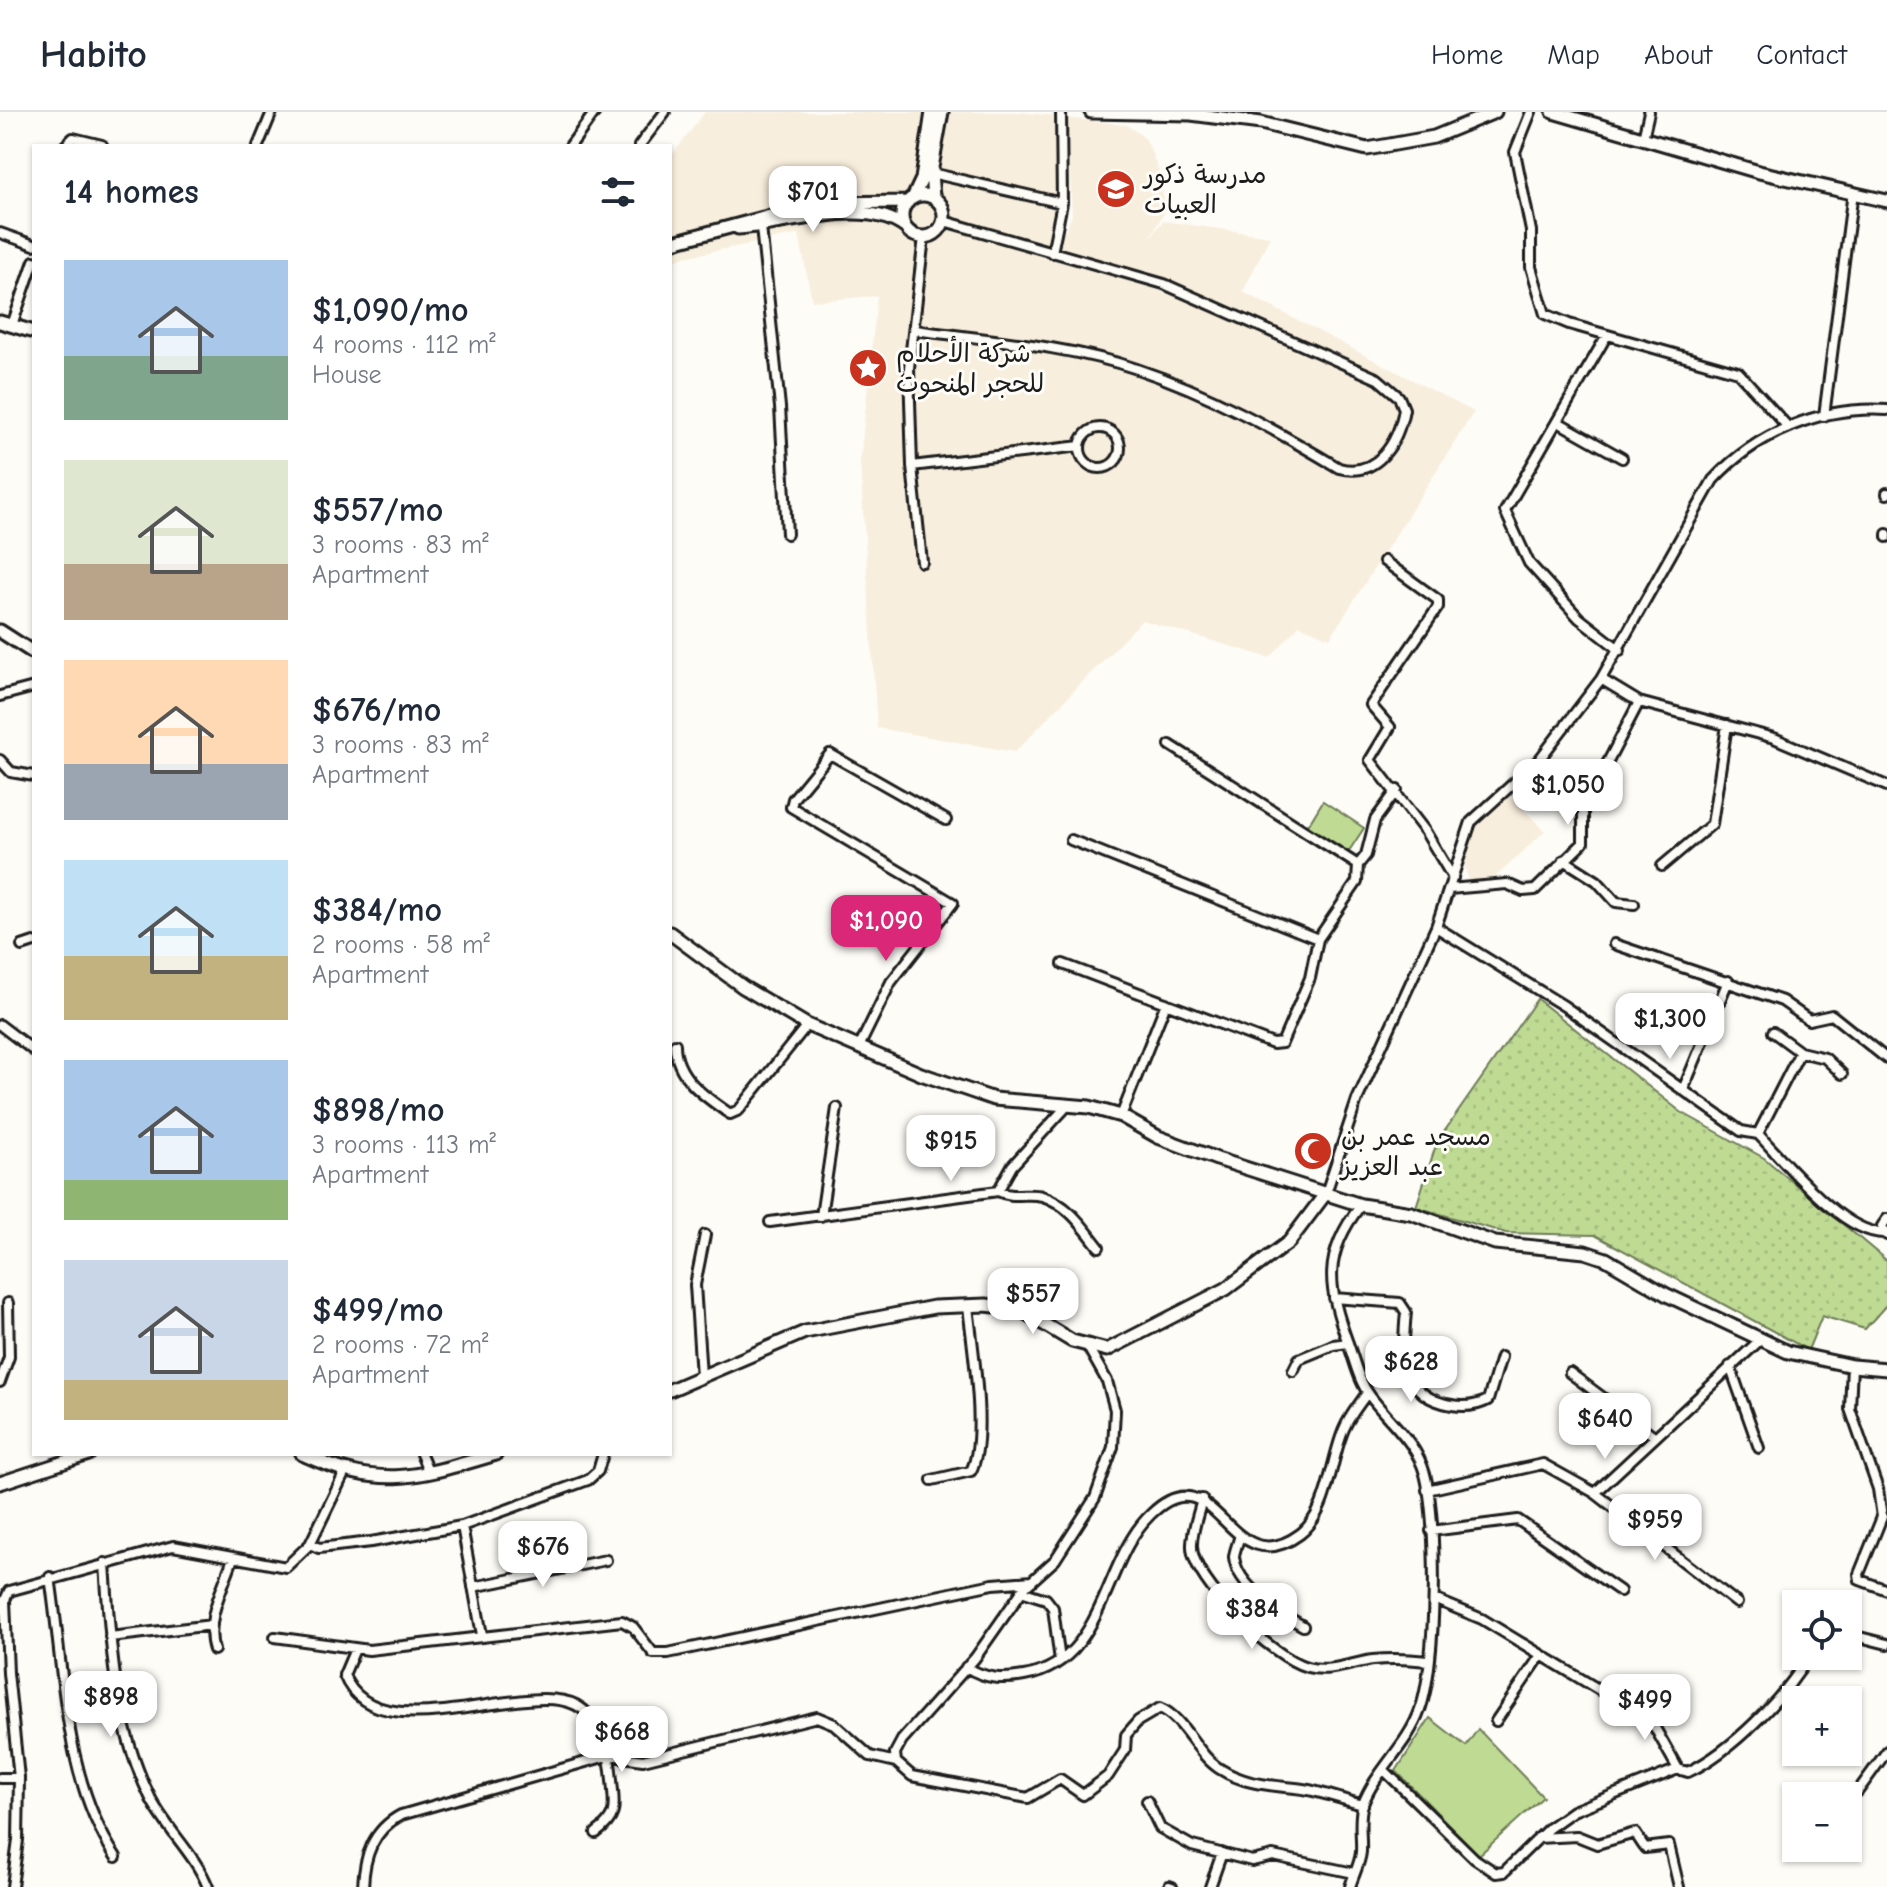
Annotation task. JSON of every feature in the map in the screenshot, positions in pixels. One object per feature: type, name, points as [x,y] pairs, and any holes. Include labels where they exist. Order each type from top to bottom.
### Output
[{"type":"street","points":[[259,144],[272,112]]},
{"type":"street","points":[[571,144],[595,112]]},
{"type":"street","points":[[641,144],[665,112]]},
{"type":"street","points":[[730,228],[761,227],[810,217],[862,214],[895,221],[924,237],[937,232],[944,221],[943,207],[933,197],[931,173],[942,112]]},
{"type":"street","points":[[1052,253],[1062,203],[1061,112]]},
{"type":"street","points":[[1091,112],[1262,118],[1367,149],[1434,137],[1495,112]]},
{"type":"street","points":[[1531,112],[1515,152],[1531,231],[1531,267],[1545,314],[1738,372],[1788,427]]},
{"type":"street","points":[[1553,112],[1759,172],[1887,201]]},
{"type":"street","points":[[1643,138],[1649,112]]},
{"type":"street","points":[[906,228],[903,214],[922,179],[931,115]]},
{"type":"street","points":[[67,144],[73,138],[98,144]]},
{"type":"street","points":[[931,173],[1062,203]]},
{"type":"street","points":[[1824,416],[1853,192]]},
{"type":"street","points":[[672,242],[730,228],[757,217],[819,203],[933,197]]},
{"type":"street","points":[[915,330],[1076,353],[1135,368],[1215,399],[1339,468],[1355,472],[1371,467],[1393,442],[1404,409],[1399,397],[1378,379],[1164,284],[944,221]]},
{"type":"street","points":[[761,227],[780,407],[787,534]]},
{"type":"street","points":[[0,233],[32,244]]},
{"type":"street","points":[[922,562],[912,466],[909,368],[924,237]]},
{"type":"street","points":[[32,266],[6,324],[32,331]]},
{"type":"street","points":[[1607,335],[1505,511],[1529,563],[1579,618],[1620,650]]},
{"type":"street","points":[[672,1389],[805,1332],[835,1323],[968,1306],[1019,1309],[1089,1349],[1107,1350],[1130,1341],[1226,1289],[1289,1242],[1326,1193],[1357,1100],[1436,927],[1471,822],[1539,760],[1601,679],[1713,480],[1735,456],[1788,427],[1854,408],[1887,410]]},
{"type":"street","points":[[1558,422],[1622,458]]},
{"type":"street","points":[[1102,428],[1118,439],[1119,452],[1112,463],[1100,468],[1083,459],[1080,446],[1090,430],[1102,428]]},
{"type":"street","points":[[912,466],[1080,446]]},
{"type":"street","points":[[1384,561],[1438,600],[1438,607],[1371,705],[1390,727],[1370,760],[1397,790],[1453,878]]},
{"type":"street","points":[[0,631],[32,652]]},
{"type":"street","points":[[1601,679],[1639,702],[1774,738],[1887,786]]},
{"type":"street","points":[[0,696],[32,688]]},
{"type":"street","points":[[1449,889],[1507,884],[1523,891],[1535,890],[1583,843],[1583,810],[1639,702]]},
{"type":"street","points":[[1662,866],[1712,824],[1727,725]]},
{"type":"street","points":[[1170,745],[1358,865]]},
{"type":"street","points":[[859,1047],[891,982],[953,903],[791,807],[793,799],[830,754],[946,820]]},
{"type":"street","points":[[0,760],[11,772],[32,776]]},
{"type":"street","points":[[1063,964],[1273,1044],[1282,1043],[1310,978],[1318,939],[1357,882],[1358,865],[1366,855],[1375,820],[1397,790]]},
{"type":"street","points":[[1071,840],[1318,939]]},
{"type":"street","points":[[1564,860],[1590,881],[1597,881],[1616,902],[1634,904]]},
{"type":"street","points":[[1436,927],[1545,994],[1741,1131],[1758,1134],[1833,1211],[1872,1234],[1886,1234],[1882,1226],[1887,1219]]},
{"type":"street","points":[[673,939],[743,987],[807,1025],[994,1099],[1089,1107],[1121,1116],[1158,1137],[1203,1154],[1361,1205],[1411,1213],[1495,1243],[1557,1248],[1606,1259],[1667,1295],[1788,1352],[1852,1366],[1887,1369]]},
{"type":"street","points":[[22,946],[32,943]]},
{"type":"street","points":[[1614,944],[1782,1001],[1809,1020],[1832,1015],[1887,1059]]},
{"type":"street","points":[[1683,1090],[1728,981]]},
{"type":"street","points":[[1121,1116],[1166,1003]]},
{"type":"street","points":[[0,1025],[32,1049]]},
{"type":"street","points":[[675,1044],[675,1059],[694,1086],[730,1114],[739,1110],[807,1025]]},
{"type":"street","points":[[1773,1032],[1800,1052],[1825,1058],[1842,1074]]},
{"type":"street","points":[[1758,1134],[1800,1052]]},
{"type":"street","points":[[998,1191],[1012,1166],[1067,1106]]},
{"type":"street","points":[[821,1216],[837,1108]]},
{"type":"street","points":[[770,1222],[998,1191],[1015,1197],[1042,1196],[1075,1216],[1099,1247]]},
{"type":"street","points":[[1350,1887],[1361,1856],[1363,1805],[1406,1739],[1421,1709],[1434,1599],[1425,1475],[1411,1441],[1367,1393],[1334,1298],[1331,1273],[1334,1251],[1343,1228],[1361,1205]]},
{"type":"street","points":[[701,1376],[695,1285],[705,1235]]},
{"type":"street","points":[[1334,1298],[1400,1303],[1406,1312],[1402,1352],[1405,1365],[1413,1382],[1437,1402],[1461,1406],[1488,1400],[1501,1357]]},
{"type":"street","points":[[0,1382],[9,1357],[8,1303]]},
{"type":"street","points":[[932,1480],[971,1471],[975,1463],[978,1413],[968,1306]]},
{"type":"street","points":[[1595,1493],[1760,1340]]},
{"type":"street","points":[[1293,1371],[1299,1359],[1333,1345],[1348,1343]]},
{"type":"street","points":[[896,1762],[895,1753],[902,1740],[966,1667],[1021,1591],[1055,1560],[1087,1510],[1113,1447],[1115,1410],[1107,1381],[1089,1349]]},
{"type":"street","points":[[1730,1366],[1759,1448]]},
{"type":"street","points":[[1852,1366],[1850,1409],[1878,1489],[1882,1517],[1859,1574],[1860,1580],[1887,1590]]},
{"type":"street","points":[[1570,1373],[1654,1436]]},
{"type":"street","points":[[966,1667],[983,1678],[1010,1678],[1036,1674],[1060,1661],[1080,1641],[1099,1612],[1149,1515],[1176,1497],[1189,1494],[1202,1499],[1239,1538],[1258,1547],[1277,1545],[1311,1525],[1343,1431],[1367,1393]]},
{"type":"street","points":[[0,1483],[83,1456]]},
{"type":"street","points":[[307,1456],[345,1472],[390,1479],[429,1473],[488,1456]]},
{"type":"street","points":[[422,1456],[429,1473]]},
{"type":"street","points":[[310,1544],[319,1548],[371,1542],[462,1526],[588,1480],[598,1471],[602,1456]]},
{"type":"street","points":[[1427,1490],[1543,1464],[1595,1493],[1737,1603]]},
{"type":"street","points":[[12,1887],[18,1840],[19,1778],[8,1673],[5,1600],[9,1591],[50,1577],[173,1546],[286,1567],[310,1544],[345,1472]]},
{"type":"street","points":[[1202,1499],[1191,1546],[1197,1566],[1247,1626],[1274,1648],[1306,1667],[1333,1669],[1394,1658],[1428,1661]]},
{"type":"street","points":[[1431,1531],[1518,1520],[1620,1591]]},
{"type":"street","points":[[462,1526],[482,1635]]},
{"type":"street","points":[[1239,1538],[1234,1557],[1242,1576],[1262,1597],[1303,1626]]},
{"type":"street","points":[[214,1650],[209,1637],[233,1558]]},
{"type":"street","points":[[473,1587],[606,1560]]},
{"type":"street","points":[[105,1563],[117,1699],[130,1748],[152,1801],[202,1872],[208,1887]]},
{"type":"street","points":[[50,1577],[70,1730],[99,1832],[116,1857]]},
{"type":"street","points":[[275,1637],[355,1649],[416,1647],[482,1635],[622,1621],[633,1627],[653,1653],[668,1653],[993,1584],[1032,1581]]},
{"type":"street","points":[[1021,1591],[1046,1599],[1053,1608],[1060,1661]]},
{"type":"street","points":[[1434,1599],[1482,1619],[1644,1717],[1655,1728],[1678,1769]]},
{"type":"street","points":[[110,1637],[212,1625]]},
{"type":"street","points":[[1862,1638],[1887,1644]]},
{"type":"street","points":[[355,1649],[344,1675],[350,1689],[362,1702],[380,1709],[465,1710],[558,1699],[577,1706],[588,1716],[610,1755],[614,1812],[610,1822],[596,1833]]},
{"type":"street","points":[[1496,1721],[1541,1655]]},
{"type":"street","points":[[1384,1770],[1475,1859],[1496,1873],[1504,1872],[1537,1838],[1573,1811],[1678,1769],[1688,1772],[1701,1766],[1762,1714],[1801,1670]]},
{"type":"street","points":[[363,1887],[375,1836],[385,1824],[401,1815],[610,1755],[643,1760],[817,1717],[834,1724],[870,1756],[896,1762],[912,1776],[1028,1798],[1060,1779],[1083,1795],[1108,1776],[1125,1750],[1126,1735],[1138,1721],[1160,1708],[1169,1712],[1191,1742],[1219,1769],[1259,1786],[1305,1789],[1363,1805]]},
{"type":"street","points":[[1862,1785],[1887,1751]]},
{"type":"street","points":[[0,1778],[19,1778]]},
{"type":"street","points":[[1147,1801],[1168,1835],[1252,1861],[1273,1856],[1354,1873]]},
{"type":"street","points":[[1537,1838],[1577,1836],[1597,1844],[1635,1833],[1645,1848],[1669,1845],[1679,1887]]},
{"type":"street","points":[[1210,1887],[1222,1853]]},
{"type":"shaded area","points":[[705,112],[1020,112],[1053,116],[1064,233],[1072,215],[1067,118],[1127,125],[1146,139],[1158,168],[1166,210],[1149,238],[1163,221],[1270,236],[1243,292],[1474,412],[1330,638],[1299,625],[1270,658],[1142,620],[1015,752],[877,728],[860,462],[877,296],[812,301],[799,234],[672,260],[672,155]]},
{"type":"shaded area","points":[[1510,796],[1545,831],[1488,884],[1470,884],[1463,861],[1473,826]]},
{"type":"green space","points":[[1323,801],[1364,828],[1347,854],[1306,829]]},
{"type":"green space","points":[[1537,999],[1681,1112],[1764,1158],[1887,1261],[1887,1304],[1865,1329],[1822,1316],[1808,1350],[1595,1235],[1506,1233],[1416,1207],[1437,1142]]},
{"type":"green space","points":[[1430,1718],[1466,1746],[1478,1729],[1543,1797],[1479,1855],[1396,1771]]},
{"type":"place","name":"مدرسة ذكور العبيات","points":[[1116,189]]},
{"type":"place","name":"شركة الأحلام للحجر المنحوت","points":[[868,368]]},
{"type":"place","name":"مسجد عمر بن عبد العزيز","points":[[1313,1151]]}]
